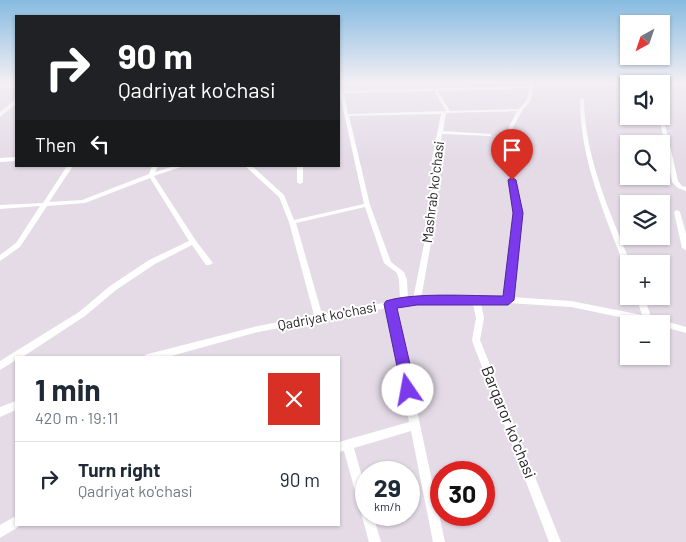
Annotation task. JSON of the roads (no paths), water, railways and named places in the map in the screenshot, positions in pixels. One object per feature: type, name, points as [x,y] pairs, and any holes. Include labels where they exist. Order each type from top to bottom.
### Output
[{"type":"main road","points":[[0,121],[15,109]]},
{"type":"street","points":[[345,107],[367,205],[388,264],[400,272],[403,280],[404,302]]},
{"type":"street","points":[[445,107],[447,112]]},
{"type":"street","points":[[508,300],[518,213],[509,163],[510,136],[511,127],[522,107]]},
{"type":"street","points":[[581,107],[589,160],[624,255]]},
{"type":"street","points":[[347,115],[520,110]]},
{"type":"street","name":"Mashrab koʻchasi","points":[[417,301],[434,208],[435,158],[440,132],[447,112]]},
{"type":"street","points":[[663,125],[676,182],[680,187],[686,189]]},
{"type":"street","points":[[440,132],[490,135]]},
{"type":"street","points":[[8,160],[15,153]]},
{"type":"street","points":[[0,160],[15,159]]},
{"type":"street","points":[[0,259],[18,245],[69,167]]},
{"type":"street","points":[[151,175],[155,167]]},
{"type":"street","points":[[0,207],[83,202],[151,175],[178,167]]},
{"type":"street","points":[[249,167],[282,196],[292,222],[319,317]]},
{"type":"street","points":[[300,167],[300,182]]},
{"type":"street","points":[[151,175],[193,242],[209,263]]},
{"type":"street","points":[[292,222],[367,205]]},
{"type":"street","points":[[677,212],[686,248]]},
{"type":"street","points":[[16,356],[82,314],[113,288],[152,262],[193,242]]},
{"type":"street","name":"Barqaror koʻchasi","points":[[476,300],[480,318],[476,340],[555,542]]},
{"type":"street","name":"Qadriyat ko'chasi","points":[[155,356],[249,331],[404,302],[508,300],[571,304],[627,315]]},
{"type":"street","points":[[390,304],[440,542]]},
{"type":"street","name":"Qadriyat ko'chasi","points":[[670,325],[686,330]]},
{"type":"street","points":[[0,366],[15,356]]},
{"type":"street","points":[[0,412],[15,405]]},
{"type":"street","points":[[355,480],[343,446],[415,425]]},
{"type":"street","points":[[0,532],[15,523]]},
{"type":"street","points":[[370,526],[375,542]]}]
